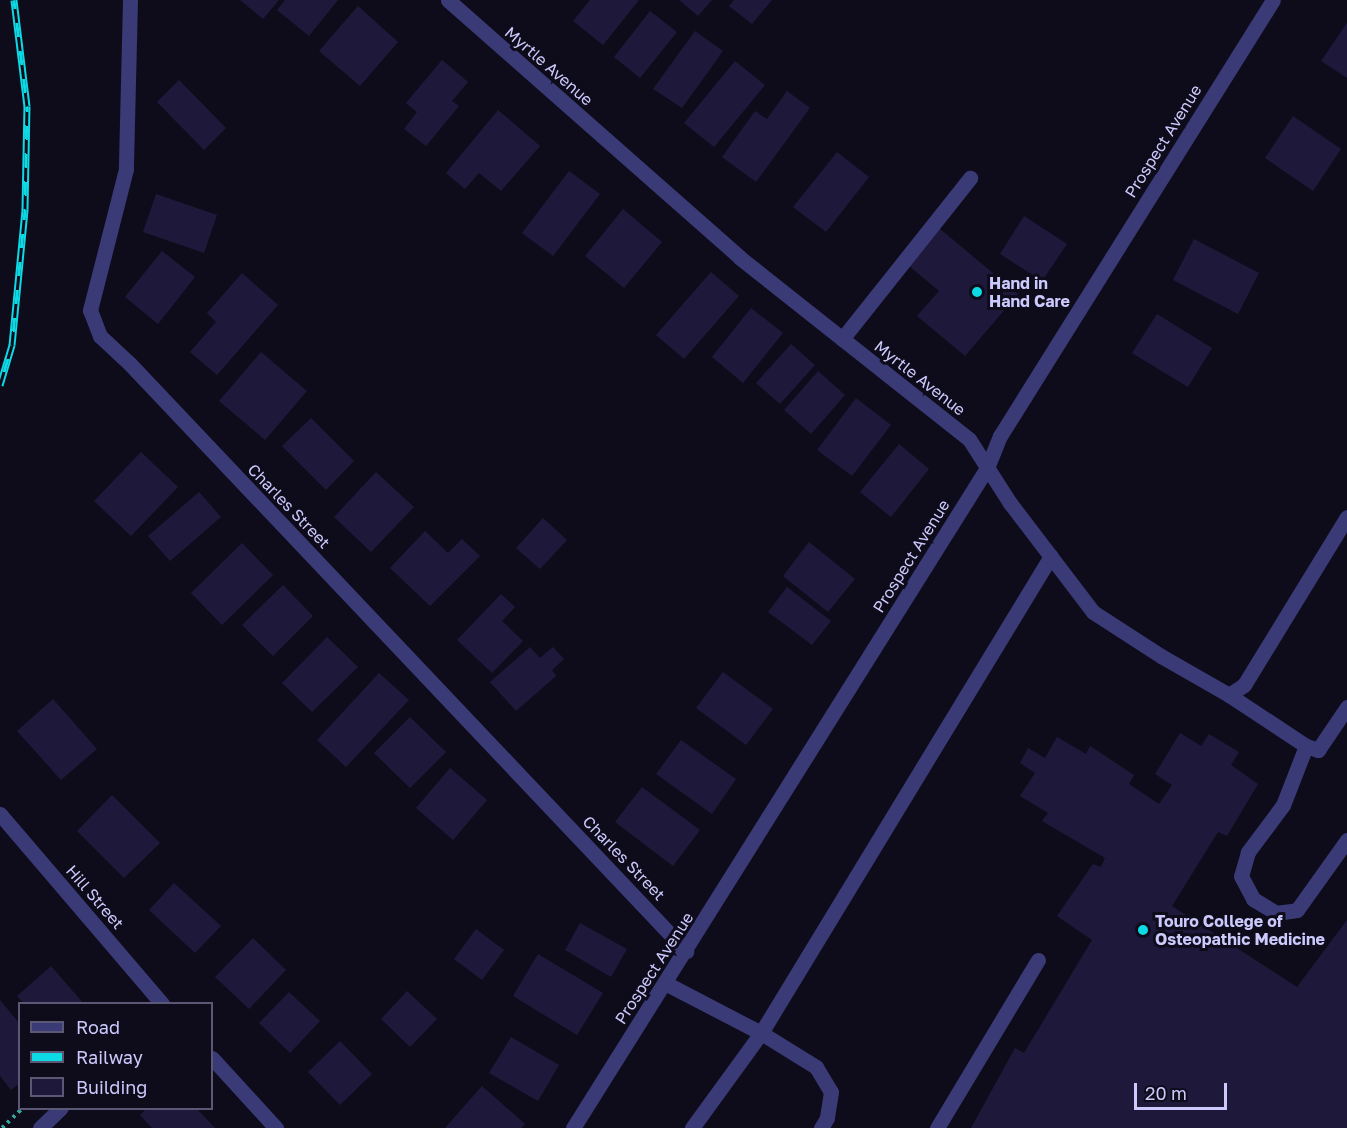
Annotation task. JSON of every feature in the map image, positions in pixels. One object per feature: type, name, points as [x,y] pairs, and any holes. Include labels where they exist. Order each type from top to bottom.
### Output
[{"type":"street","name":"Charles Street","points":[[130,0],[126,169],[90,310],[100,336],[130,364],[686,951]]},
{"type":"street","name":"Myrtle Avenue","points":[[448,0],[739,257],[969,439],[1010,503],[1094,612],[1161,656],[1229,695],[1306,746]]},
{"type":"street","name":"Prospect Avenue","points":[[573,1128],[987,468],[1000,436],[1273,0]]},
{"type":"street","points":[[842,339],[970,178]]},
{"type":"street","points":[[1229,695],[1244,685],[1347,517]]},
{"type":"street","points":[[692,1128],[761,1032],[1051,556]]},
{"type":"street","points":[[1347,707],[1318,750],[1306,746],[1283,805],[1248,852],[1241,876],[1253,899],[1276,913],[1296,910],[1347,840]]},
{"type":"street","name":"Hill Street","points":[[0,814],[160,1002]]},
{"type":"street","points":[[937,1128],[1038,960]]},
{"type":"street","points":[[665,983],[761,1032],[816,1067],[831,1092],[826,1118],[821,1128]]},
{"type":"street","points":[[213,1059],[276,1128]]},
{"type":"street","points":[[40,1128],[59,1110]]},
{"type":"path","points":[[2,1128],[21,1110]]},
{"type":"building","points":[[240,0],[279,0],[263,19]]},
{"type":"building","points":[[285,0],[338,0],[309,36],[277,10]]},
{"type":"building","points":[[590,0],[639,0],[603,45],[573,21]]},
{"type":"building","points":[[679,0],[712,0],[698,16]]},
{"type":"building","points":[[734,0],[772,0],[752,24],[729,6]]},
{"type":"building","points":[[358,6],[398,42],[360,86],[319,51]]},
{"type":"building","points":[[650,11],[677,32],[640,78],[614,57]]},
{"type":"building","points":[[1347,23],[1347,78],[1321,61]]},
{"type":"building","points":[[695,31],[723,51],[682,108],[653,89]]},
{"type":"building","points":[[442,60],[468,82],[452,101],[459,106],[426,146],[404,129],[417,112],[406,103]]},
{"type":"building","points":[[735,61],[765,85],[714,147],[684,123]]},
{"type":"building","points":[[179,80],[226,128],[204,150],[157,102]]},
{"type":"building","points":[[787,91],[810,108],[756,182],[722,157],[755,111],[767,119]]},
{"type":"building","points":[[498,110],[540,146],[501,191],[479,173],[465,189],[446,173]]},
{"type":"building","points":[[1293,116],[1341,149],[1313,191],[1265,158]]},
{"type":"building","points":[[837,152],[869,177],[826,232],[793,207]]},
{"type":"building","points":[[569,171],[600,194],[553,256],[522,233]]},
{"type":"building","points":[[156,194],[217,215],[204,253],[143,232]]},
{"type":"building","points":[[623,209],[662,242],[624,288],[585,256]]},
{"type":"building","points":[[1024,216],[1067,244],[1042,281],[1000,254]]},
{"type":"building","name":"Hand in Hand Care","points":[[939,228],[1018,294],[965,356],[917,316],[939,291],[908,265]]},
{"type":"building","points":[[1194,239],[1259,273],[1238,314],[1173,280]]},
{"type":"building","points":[[162,251],[195,277],[158,324],[125,297]]},
{"type":"building","points":[[711,272],[739,296],[684,359],[656,335]]},
{"type":"building","points":[[242,273],[278,305],[217,375],[190,352],[216,322],[207,313]]},
{"type":"building","points":[[751,308],[783,333],[743,383],[712,357]]},
{"type":"building","points":[[1157,314],[1212,348],[1188,387],[1132,353]]},
{"type":"building","points":[[791,344],[815,365],[780,404],[756,383]]},
{"type":"building","points":[[261,352],[307,391],[265,440],[219,401]]},
{"type":"building","points":[[818,371],[845,395],[811,434],[784,410]]},
{"type":"building","points":[[856,398],[891,425],[852,476],[817,450]]},
{"type":"building","points":[[311,418],[354,461],[326,490],[282,446]]},
{"type":"building","points":[[899,444],[929,469],[891,517],[860,492]]},
{"type":"building","points":[[141,452],[178,487],[131,536],[94,501]]},
{"type":"building","points":[[376,472],[414,507],[371,552],[334,517]]},
{"type":"building","points":[[199,492],[221,517],[170,561],[148,536]]},
{"type":"building","points":[[543,518],[567,540],[540,569],[516,548]]},
{"type":"building","points":[[425,531],[448,553],[462,539],[480,556],[430,606],[390,568]]},
{"type":"building","points":[[809,542],[855,579],[828,612],[783,576]]},
{"type":"building","points":[[242,543],[273,575],[222,625],[191,593]]},
{"type":"building","points":[[283,585],[313,616],[273,656],[242,625]]},
{"type":"building","points":[[787,587],[831,621],[812,645],[768,612]]},
{"type":"building","points":[[501,594],[515,607],[502,621],[523,641],[492,673],[457,640]]},
{"type":"building","points":[[327,637],[358,667],[312,712],[282,683]]},
{"type":"building","points":[[530,647],[540,658],[553,647],[564,659],[552,670],[556,676],[516,711],[490,682]]},
{"type":"building","points":[[723,672],[773,709],[746,745],[696,708]]},
{"type":"building","points":[[379,673],[409,700],[346,767],[317,740]]},
{"type":"building","points":[[53,699],[97,749],[61,780],[17,731]]},
{"type":"building","points":[[410,717],[446,752],[410,788],[374,753]]},
{"type":"building","name":"Touro College of Osteopathic Medicine","points":[[1180,733],[1201,746],[1209,734],[1239,752],[1231,765],[1258,784],[1227,836],[1218,832],[1172,906],[1297,987],[1347,920],[1347,1128],[971,1128],[1015,1048],[1024,1053],[1092,940],[1057,916],[1093,864],[1101,867],[1105,858],[1042,821],[1048,813],[1020,796],[1035,773],[1020,763],[1028,748],[1045,758],[1057,737],[1086,754],[1090,746],[1134,775],[1129,784],[1159,804],[1172,785],[1155,774]]},
{"type":"building","points":[[681,740],[736,779],[712,814],[656,774]]},
{"type":"building","points":[[450,768],[487,800],[453,840],[416,808]]},
{"type":"building","points":[[642,787],[700,830],[673,866],[615,822]]},
{"type":"building","points":[[112,795],[160,843],[124,878],[77,831]]},
{"type":"building","points":[[174,883],[221,926],[195,953],[149,910]]},
{"type":"building","points":[[580,923],[627,949],[611,977],[565,950]]},
{"type":"building","points":[[476,929],[504,950],[482,980],[454,959]]},
{"type":"building","points":[[253,938],[286,970],[249,1009],[215,977]]},
{"type":"building","points":[[538,954],[603,993],[577,1035],[513,996]]},
{"type":"building","points":[[51,966],[82,1002],[22,1002],[17,996]]},
{"type":"building","points":[[407,991],[437,1019],[410,1047],[381,1019]]},
{"type":"building","points":[[289,992],[320,1021],[290,1053],[259,1023]]},
{"type":"building","points":[[0,1000],[18,1022],[18,1085],[11,1090],[0,1076]]},
{"type":"building","points":[[511,1037],[559,1065],[538,1101],[489,1073]]},
{"type":"building","points":[[340,1041],[372,1074],[340,1105],[308,1072]]},
{"type":"building","points":[[482,1086],[525,1124],[521,1128],[445,1128]]},
{"type":"building","points":[[145,1110],[198,1110],[215,1128],[152,1128],[140,1115]]},
{"type":"railway","points":[[0,385],[12,345],[25,209],[27,106],[14,0]]},
{"type":"place","name":"Hand in Hand Care","points":[[977,292]]},
{"type":"place","name":"Touro College of Osteopathic Medicine","points":[[1143,930]]}]
